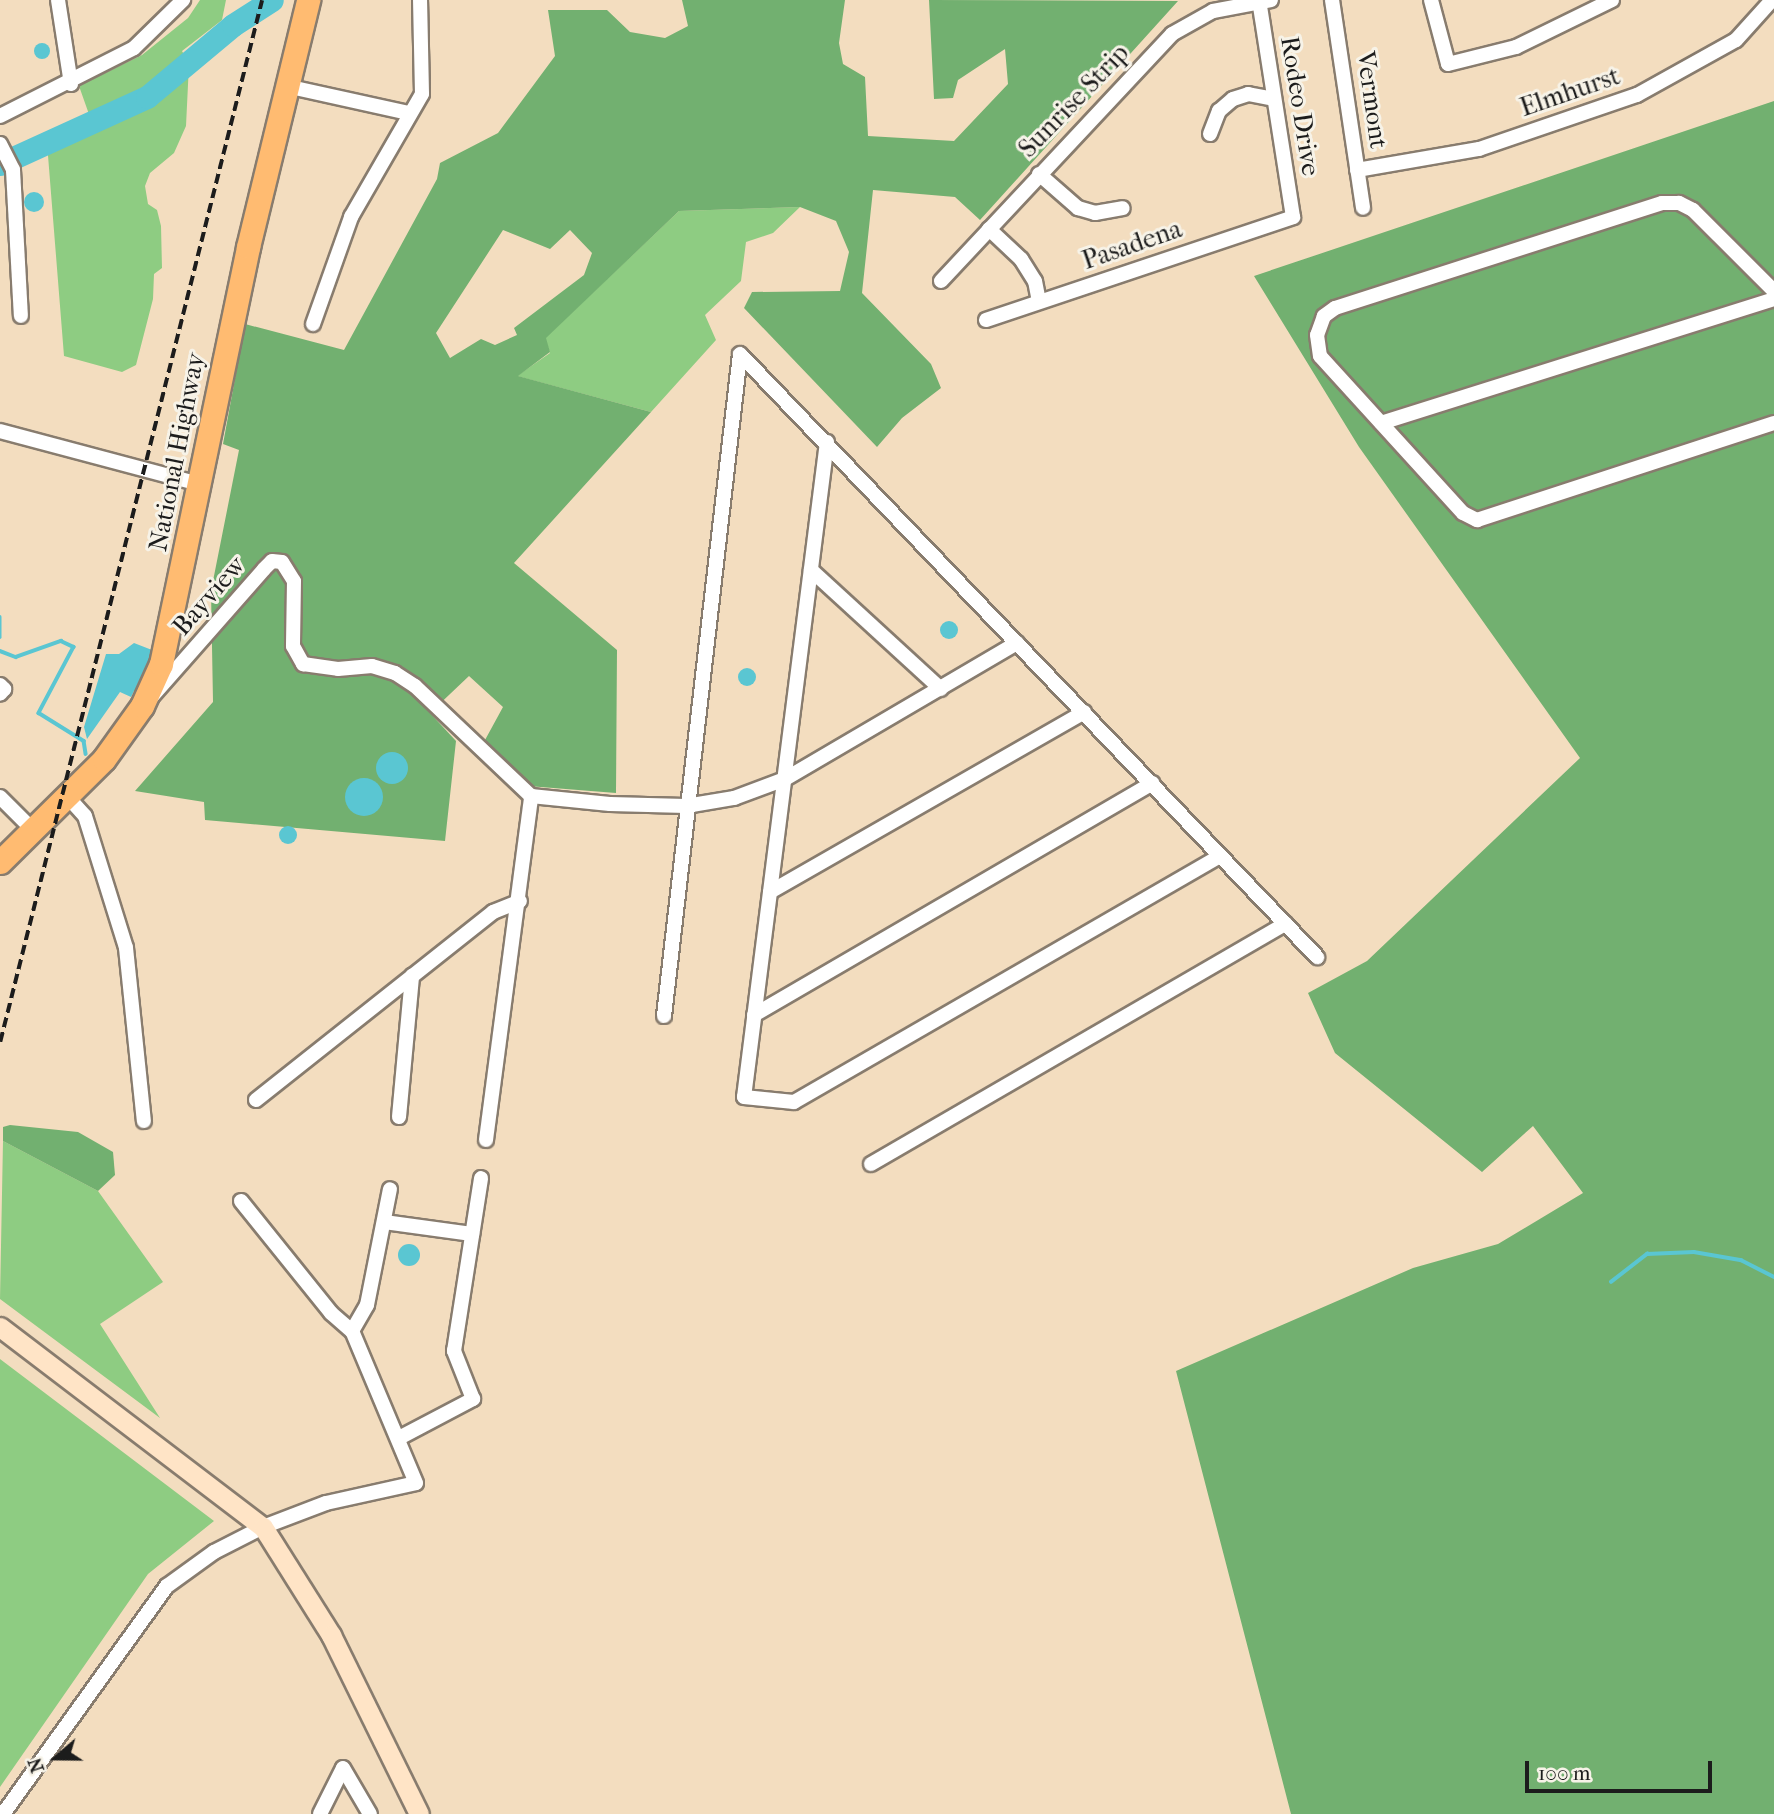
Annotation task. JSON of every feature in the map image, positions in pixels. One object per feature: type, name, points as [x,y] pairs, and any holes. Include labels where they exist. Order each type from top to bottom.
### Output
[{"type":"main road","name":"National Highway","points":[[0,862],[104,759],[142,706],[166,650],[248,247],[308,0]]},
{"type":"main road","points":[[0,1327],[263,1527],[331,1635],[419,1814]]},
{"type":"street","points":[[58,0],[71,84]]},
{"type":"street","points":[[0,116],[71,84],[134,48],[183,0]]},
{"type":"street","points":[[313,324],[351,217],[422,94],[420,0]]},
{"type":"street","name":"Vermont","points":[[1332,0],[1363,208]]},
{"type":"street","points":[[1431,0],[1448,64],[1516,47],[1612,0]]},
{"type":"street","name":"Rodeo Drive","points":[[1263,1],[1293,217]]},
{"type":"street","name":"Sunrise Strip","points":[[941,281],[1172,34],[1213,11],[1263,1]]},
{"type":"street","name":"Elmhurst","points":[[1357,170],[1479,149],[1637,95],[1690,70],[1736,40],[1773,1]]},
{"type":"street","points":[[286,86],[410,113]]},
{"type":"street","points":[[1210,134],[1219,111],[1233,99],[1248,94],[1275,99]]},
{"type":"street","points":[[1,146],[13,170],[21,316]]},
{"type":"street","points":[[1039,174],[1078,208],[1096,214],[1123,208]]},
{"type":"street","points":[[1774,291],[1693,210],[1679,203],[1662,203],[1335,307],[1324,316],[1317,335],[1320,356],[1463,513],[1477,520],[1774,423]]},
{"type":"street","name":"Pasadena","points":[[986,320],[1293,217]]},
{"type":"street","points":[[989,229],[1021,259],[1035,281],[1039,302]]},
{"type":"street","points":[[1381,423],[1774,299]]},
{"type":"street","points":[[664,1016],[740,354],[1317,957]]},
{"type":"street","points":[[0,432],[199,484]]},
{"type":"street","points":[[827,442],[744,1097],[794,1102],[1220,856]]},
{"type":"street","name":"Bayview","points":[[142,706],[162,689],[264,569],[272,561],[282,562],[294,581],[293,646],[303,664],[338,669],[372,666],[395,673],[415,686],[531,796]]},
{"type":"street","points":[[811,570],[941,689]]},
{"type":"street","points":[[486,1140],[520,901],[531,796],[610,804],[686,806],[734,798],[785,779],[1017,643]]},
{"type":"street","points":[[0,685],[4,690],[0,694]]},
{"type":"street","points":[[770,892],[1084,712]]},
{"type":"street","points":[[754,1015],[1152,783]]},
{"type":"street","points":[[65,795],[85,816],[126,948],[144,1121]]},
{"type":"street","points":[[0,797],[32,829]]},
{"type":"street","points":[[256,1100],[493,912],[520,901]]},
{"type":"street","points":[[871,1164],[1285,924]]},
{"type":"street","points":[[399,1117],[412,976]]},
{"type":"street","points":[[399,1437],[472,1399],[453,1351],[481,1178]]},
{"type":"street","points":[[352,1331],[367,1305],[390,1189]]},
{"type":"street","points":[[3,1814],[167,1586],[214,1552],[263,1527],[326,1503],[416,1483],[399,1437],[352,1331],[331,1313],[241,1201]]},
{"type":"street","points":[[384,1222],[472,1234]]},
{"type":"street","points":[[320,1814],[342,1768],[370,1814]]},
{"type":"green space","points":[[200,0],[226,0],[222,20],[182,51],[189,64],[186,126],[174,153],[150,173],[145,186],[148,204],[157,210],[161,226],[162,268],[154,274],[153,299],[136,365],[122,372],[64,356],[47,143],[91,120],[79,86],[142,55],[188,18]]},
{"type":"green space","points":[[682,0],[845,0],[839,43],[843,64],[865,77],[868,136],[954,141],[1008,84],[1005,49],[958,80],[953,98],[934,99],[929,0],[1178,1],[980,220],[955,197],[873,190],[862,293],[931,364],[941,388],[902,418],[877,447],[744,308],[752,292],[840,291],[849,252],[836,221],[800,207],[679,211],[546,338],[550,352],[518,376],[651,412],[514,563],[617,650],[616,793],[528,786],[485,740],[503,707],[469,676],[430,713],[456,741],[445,841],[205,820],[204,802],[135,791],[213,702],[211,591],[239,450],[223,444],[245,324],[344,350],[437,179],[440,163],[498,133],[555,56],[548,10],[607,10],[630,32],[665,38],[688,26]],"holes":[[[503,230],[550,249],[570,230],[592,253],[584,275],[514,328],[517,335],[495,345],[481,339],[450,358],[436,333]]]},
{"type":"green space","points":[[1774,101],[1774,1814],[1291,1814],[1176,1371],[1413,1268],[1498,1244],[1583,1193],[1533,1126],[1482,1172],[1335,1053],[1308,993],[1367,961],[1580,758],[1359,447],[1254,276]]},
{"type":"green space","points":[[800,207],[773,233],[746,242],[741,281],[705,315],[716,340],[651,412],[517,376],[550,353],[545,338],[679,211]]},
{"type":"green space","points":[[10,1125],[78,1132],[113,1152],[115,1175],[98,1191],[3,1141],[3,1127]]},
{"type":"green space","points":[[3,1141],[98,1191],[163,1282],[100,1324],[160,1418],[0,1299]]},
{"type":"green space","points":[[0,1359],[214,1521],[148,1574],[0,1787]]},
{"type":"water","points":[[39,43],[45,43],[50,51],[48,57],[39,59],[34,54],[34,48]]},
{"type":"water","points":[[34,192],[41,195],[44,202],[41,209],[34,212],[27,209],[24,202],[27,195]]},
{"type":"water","points":[[949,621],[955,624],[958,630],[955,636],[949,639],[943,636],[940,630],[943,624]]},
{"type":"water","points":[[134,643],[152,650],[139,692],[134,691],[131,697],[120,692],[87,739],[84,727],[106,654],[119,654]]},
{"type":"water","points":[[747,668],[753,671],[756,677],[753,683],[747,686],[741,683],[738,677],[741,671]]},
{"type":"water","points":[[392,752],[404,756],[408,768],[404,780],[392,784],[380,780],[376,768],[380,756]]},
{"type":"water","points":[[364,778],[378,783],[383,797],[378,811],[364,816],[350,811],[345,797],[350,783]]},
{"type":"water","points":[[284,826],[292,826],[297,835],[295,842],[284,844],[279,839],[279,831]]},
{"type":"water","points":[[409,1244],[417,1247],[420,1255],[417,1263],[409,1266],[401,1263],[398,1255],[401,1247]]},
{"type":"waterway","points":[[0,164],[147,97],[233,25],[272,0]]},
{"type":"waterway","points":[[0,617],[0,637]]},
{"type":"waterway","points":[[0,651],[16,657],[61,641],[74,647],[39,713],[84,741],[86,754]]},
{"type":"waterway","points":[[1611,1282],[1647,1254],[1694,1252],[1741,1260],[1774,1277]]},
{"type":"railway","points":[[0,1042],[262,0]]}]
